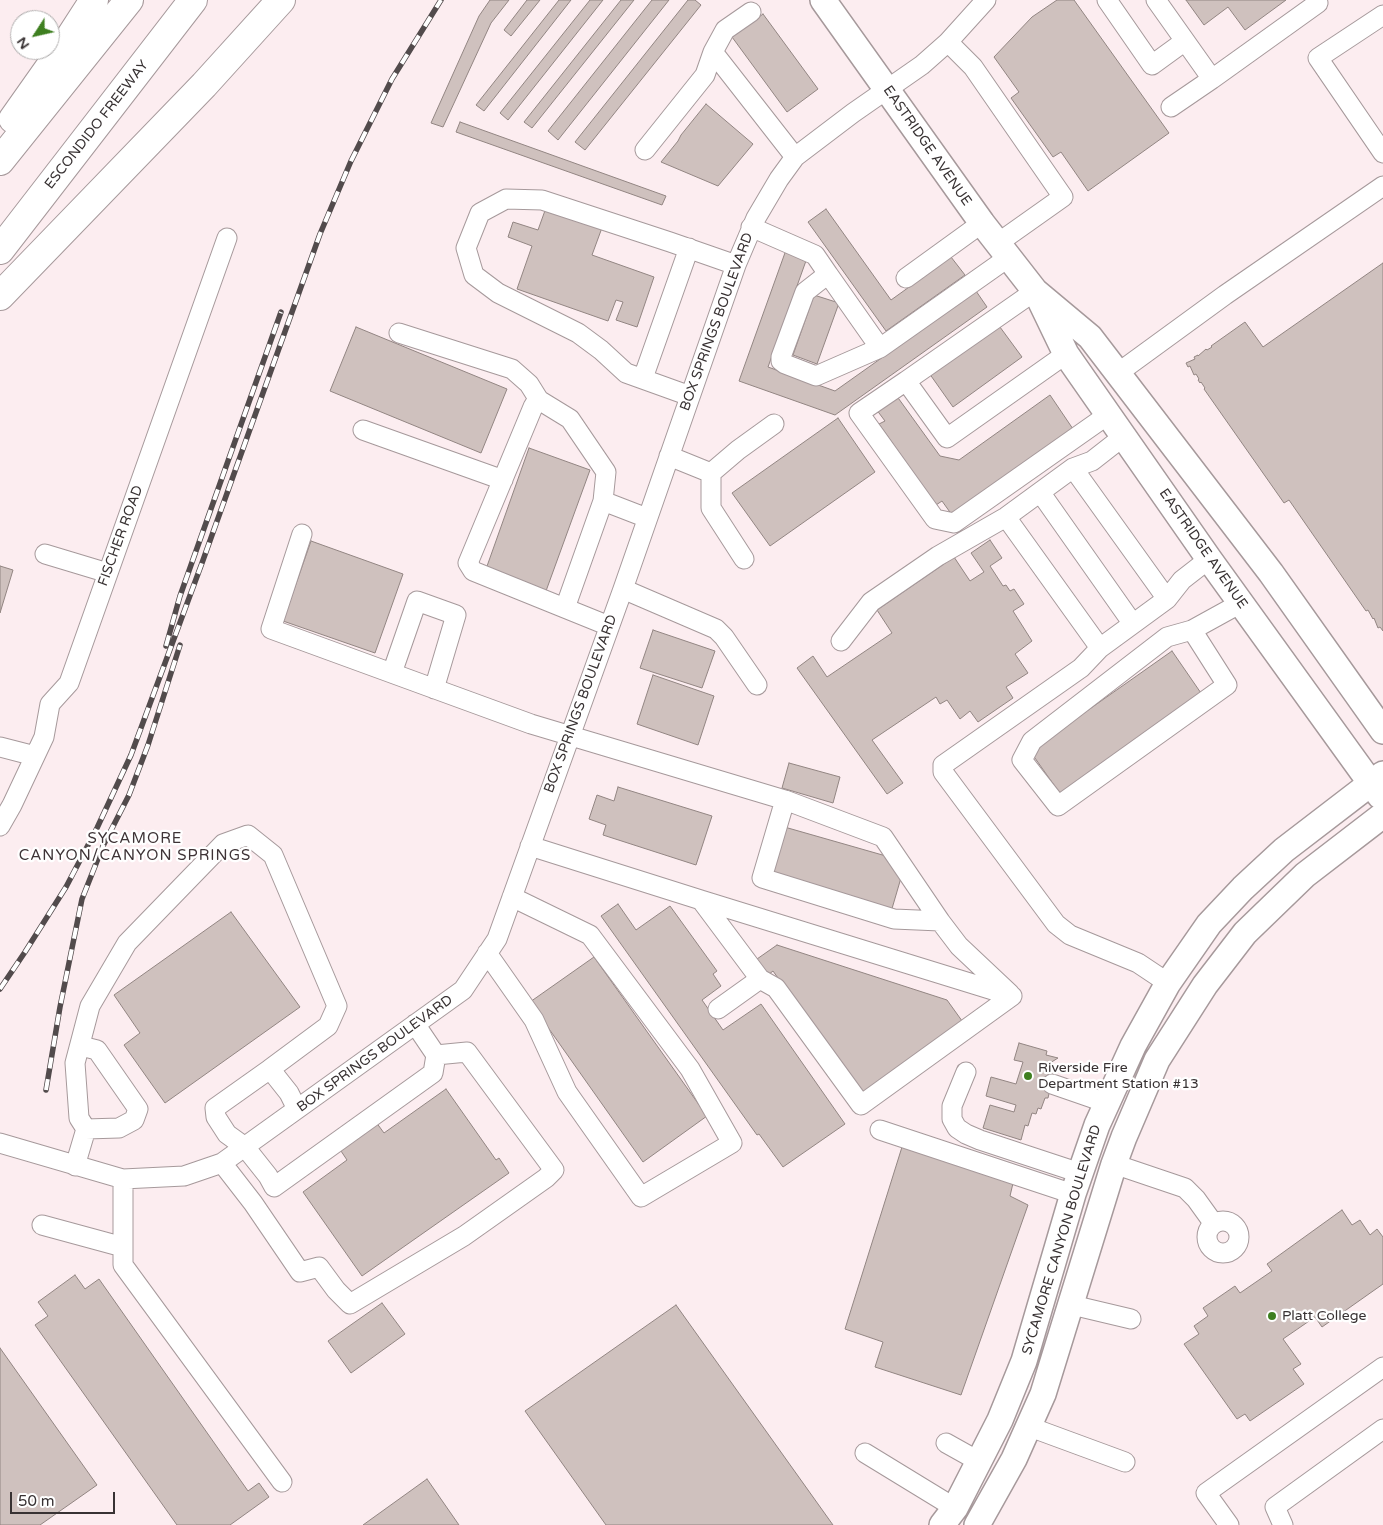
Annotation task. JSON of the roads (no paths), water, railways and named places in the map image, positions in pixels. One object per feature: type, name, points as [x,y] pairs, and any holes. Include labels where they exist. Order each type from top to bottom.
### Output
[{"type":"highway","points":[[0,138],[94,0]]},
{"type":"highway","points":[[0,161],[129,0]]},
{"type":"highway","name":"ESCONDIDO FREEWAY","points":[[0,250],[193,0]]},
{"type":"highway","points":[[0,296],[198,92],[281,0]]},
{"type":"main road","name":"EASTRIDGE AVENUE","points":[[822,0],[982,224],[1035,290],[1090,337],[1271,572],[1383,731]]},
{"type":"main road","name":"EASTRIDGE AVENUE","points":[[1035,290],[1066,354],[1241,603],[1379,786]]},
{"type":"main road","name":"SYCAMORE CANYON BOULEVARD","points":[[949,1517],[980,1462],[1000,1420],[1024,1361],[1077,1184],[1097,1125],[1133,1046],[1168,983],[1209,924],[1243,888],[1284,850],[1379,786]]},
{"type":"main road","name":"SYCAMORE CANYON BOULEVARD","points":[[977,1525],[1030,1427],[1043,1394],[1114,1164],[1157,1060],[1205,985],[1244,933],[1306,875],[1383,815]]},
{"type":"main road","points":[[1077,1184],[1090,1181],[1092,1188],[1084,1209],[1091,1243]]},
{"type":"street","name":"BOX SPRINGS BOULEVARD","points":[[0,1143],[123,1179],[184,1176],[222,1163],[463,990],[497,939],[751,227],[779,179],[795,157],[922,65],[948,42],[986,0]]},
{"type":"street","points":[[1107,0],[1152,65],[1185,41]]},
{"type":"street","points":[[1156,0],[1212,79]]},
{"type":"street","points":[[1171,107],[1319,1]]},
{"type":"street","points":[[645,150],[705,75],[725,30],[751,12]]},
{"type":"street","points":[[1383,14],[1318,58],[1383,153]]},
{"type":"street","points":[[828,274],[805,292],[781,357],[781,361],[785,364],[816,376],[880,348],[1004,250],[1063,197],[973,67],[948,42]]},
{"type":"street","points":[[714,52],[795,157]]},
{"type":"street","points":[[1118,374],[1225,295],[1383,186]]},
{"type":"street","points":[[690,396],[626,372],[601,350],[578,334],[498,293],[474,275],[466,248],[480,214],[506,199],[542,200],[689,248],[736,266]]},
{"type":"street","points":[[906,278],[982,224]]},
{"type":"street","points":[[751,227],[815,255],[880,348]]},
{"type":"street","name":"FISCHER ROAD","points":[[0,826],[44,738],[50,704],[69,683],[228,238]]},
{"type":"street","points":[[643,378],[689,248]]},
{"type":"street","points":[[1035,290],[859,413],[934,520],[954,523],[1109,414]]},
{"type":"street","points":[[399,333],[512,369],[529,384],[539,400],[570,419],[594,456],[605,469],[603,501],[565,608]]},
{"type":"street","points":[[906,380],[947,438],[1066,354]]},
{"type":"street","points":[[539,400],[533,407],[468,563],[473,571],[609,626]]},
{"type":"street","points":[[744,559],[711,508],[711,473],[738,450],[774,424]]},
{"type":"street","points":[[363,430],[503,480]]},
{"type":"street","points":[[841,641],[871,602],[938,556],[1006,517],[1073,468],[1092,461],[1124,436]]},
{"type":"street","points":[[669,456],[711,473]]},
{"type":"street","points":[[1073,468],[1167,599]]},
{"type":"street","points":[[1040,492],[1133,624]]},
{"type":"street","points":[[603,501],[647,518]]},
{"type":"street","points":[[1006,517],[1100,648]]},
{"type":"street","points":[[302,534],[271,629],[531,724],[570,734],[785,800],[883,837],[959,946],[1012,996]]},
{"type":"street","points":[[45,554],[108,573]]},
{"type":"street","points":[[1168,983],[1138,963],[1070,935],[1056,924],[943,772],[943,766],[1081,668],[1100,648],[1167,599],[1182,580],[1210,559]]},
{"type":"street","points":[[623,589],[716,629],[724,637],[758,685]]},
{"type":"street","points":[[392,673],[418,601],[456,615],[434,689]]},
{"type":"street","points":[[1192,630],[1227,685],[1058,806],[1022,760],[1032,741],[1167,638],[1192,630],[1241,603]]},
{"type":"street","points":[[0,747],[35,756]]},
{"type":"street","points":[[785,800],[762,878],[894,919],[940,921]]},
{"type":"street","points":[[76,1166],[86,1129],[80,1118],[75,1064],[90,1006],[127,943],[223,844],[248,835],[273,855],[337,1006],[328,1026],[215,1108],[216,1117],[227,1134],[244,1147],[268,1176],[274,1187]]},
{"type":"street","points":[[530,846],[1012,996]]},
{"type":"street","points":[[487,953],[534,1020],[567,1092],[641,1197],[732,1143],[690,1069],[590,935],[512,897]]},
{"type":"street","points":[[701,900],[760,979],[776,988],[861,1105],[1012,996]]},
{"type":"street","points":[[718,1009],[760,979]]},
{"type":"street","points":[[253,1203],[433,1073],[436,1055],[415,1024]]},
{"type":"street","points":[[81,1046],[98,1050],[138,1109],[134,1120],[119,1128],[86,1129]]},
{"type":"street","points":[[222,1163],[253,1203],[300,1272],[319,1267],[336,1290],[350,1304],[464,1236],[546,1178],[554,1170],[467,1052],[436,1055]]},
{"type":"street","points":[[1118,1079],[1157,1060]]},
{"type":"street","points":[[270,1069],[289,1094],[297,1109]]},
{"type":"street","points":[[966,1072],[952,1106],[952,1119],[957,1128],[966,1134],[1077,1184]]},
{"type":"street","points":[[1052,1084],[1107,1103]]},
{"type":"street","points":[[880,1130],[1077,1184]]},
{"type":"street","points":[[1114,1164],[1185,1188],[1196,1198],[1214,1224]]},
{"type":"street","points":[[123,1179],[123,1265],[282,1482]]},
{"type":"street","points":[[42,1225],[123,1247]]},
{"type":"street","points":[[1072,1305],[1131,1319]]},
{"type":"street","points":[[1228,1525],[1206,1493],[1383,1368]]},
{"type":"street","points":[[1030,1427],[1125,1462]]},
{"type":"street","points":[[1283,1525],[1275,1507],[1383,1429]]},
{"type":"street","points":[[946,1443],[980,1462]]},
{"type":"street","points":[[865,1452],[949,1517]]},
{"type":"railway","points":[[0,989],[66,887],[97,828],[131,755],[320,234],[351,161],[392,79],[441,0]]},
{"type":"railway","points":[[166,646],[180,596],[281,312]]},
{"type":"railway","points":[[46,1090],[60,1007],[82,899],[103,846],[129,795],[148,745],[180,645]]},
{"type":"place","name":"Riverside Fire Department Station #13","points":[[1028,1076]]},
{"type":"place","name":"Platt College","points":[[1272,1316]]},
{"type":"district","name":"SYCAMORE CANYON/CANYON SPRINGS","points":[[135,848]]}]
